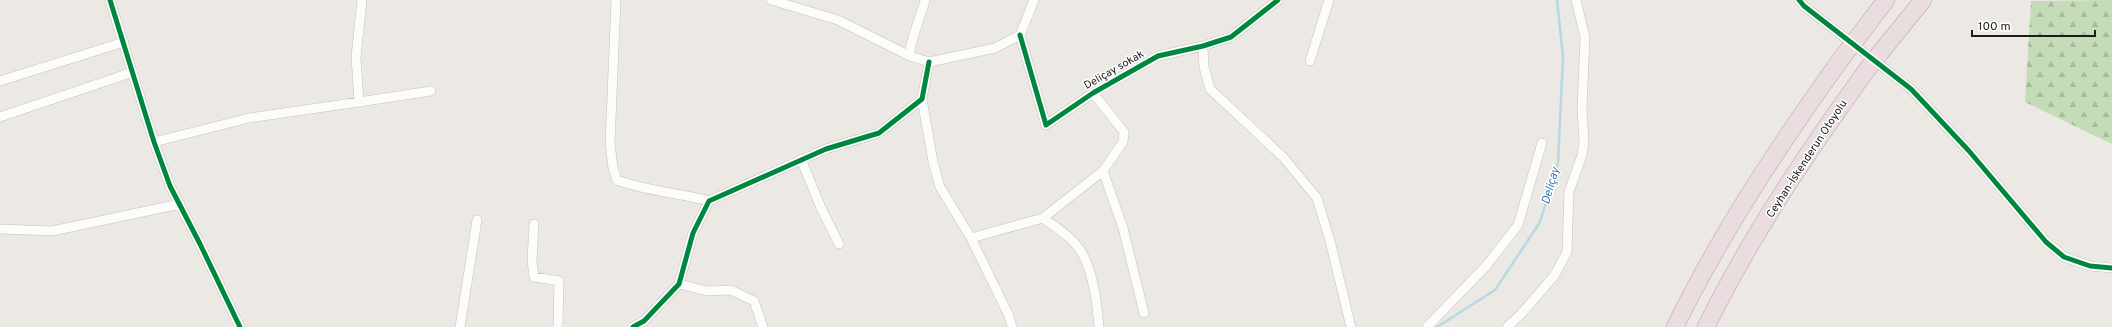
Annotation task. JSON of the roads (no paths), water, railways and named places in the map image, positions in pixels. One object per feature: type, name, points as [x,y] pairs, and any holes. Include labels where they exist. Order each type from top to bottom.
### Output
[{"type":"highway","points":[[1675,327],[1697,282],[1789,131],[1886,0]]},
{"type":"highway","name":"Ceyhan-İskenderun Otoyolu","points":[[1706,327],[1721,295],[1812,146],[1866,71],[1923,0]]},
{"type":"street","points":[[110,0],[154,142],[170,186],[240,327]]},
{"type":"street","points":[[359,102],[356,56],[362,0]]},
{"type":"street","points":[[616,0],[610,143],[613,168],[617,180],[632,186],[682,193],[709,201]]},
{"type":"street","points":[[771,0],[838,20],[910,56],[929,62],[995,48],[1020,34],[1034,0]]},
{"type":"street","points":[[910,56],[909,50],[916,33],[925,0]]},
{"type":"street","points":[[1310,61],[1329,0]]},
{"type":"street","points":[[1507,327],[1522,314],[1554,276],[1567,252],[1569,192],[1582,155],[1584,141],[1582,109],[1585,37],[1576,0]]},
{"type":"street","points":[[1799,0],[1804,6],[1911,89],[1969,151],[2046,242],[2064,257],[2090,266],[2112,268]]},
{"type":"street","name":"Deliçay sokak","points":[[1020,34],[1046,125],[1094,93],[1158,56],[1204,46],[1231,36],[1274,1]]},
{"type":"street","points":[[0,81],[124,42]]},
{"type":"street","points":[[1204,46],[1204,67],[1210,89],[1284,158],[1317,198],[1330,241],[1351,327]]},
{"type":"street","points":[[929,62],[922,99],[933,162],[940,188],[971,238],[1009,316],[1012,327]]},
{"type":"street","points":[[0,117],[133,72]]},
{"type":"street","points":[[154,142],[249,118],[431,91]]},
{"type":"street","points":[[971,238],[1043,218],[1103,171],[1123,142],[1124,132],[1094,93]]},
{"type":"street","points":[[633,327],[644,321],[678,284],[693,233],[709,201],[826,149],[879,133],[922,99]]},
{"type":"street","points":[[1427,327],[1486,266],[1518,225],[1542,143]]},
{"type":"street","points":[[801,159],[821,208],[839,244]]},
{"type":"street","points":[[1103,171],[1123,228],[1144,313]]},
{"type":"street","points":[[0,229],[52,231],[180,204]]},
{"type":"street","points":[[1043,218],[1070,239],[1083,255],[1096,298],[1099,327]]},
{"type":"street","points":[[460,327],[477,220]]},
{"type":"street","points":[[534,224],[532,260],[534,278],[559,281],[558,327]]},
{"type":"street","points":[[678,284],[707,291],[732,290],[754,301],[763,327]]},
{"type":"waterway","name":"Deliçay","points":[[1437,327],[1495,290],[1540,222],[1558,163],[1563,57],[1557,0]]}]
